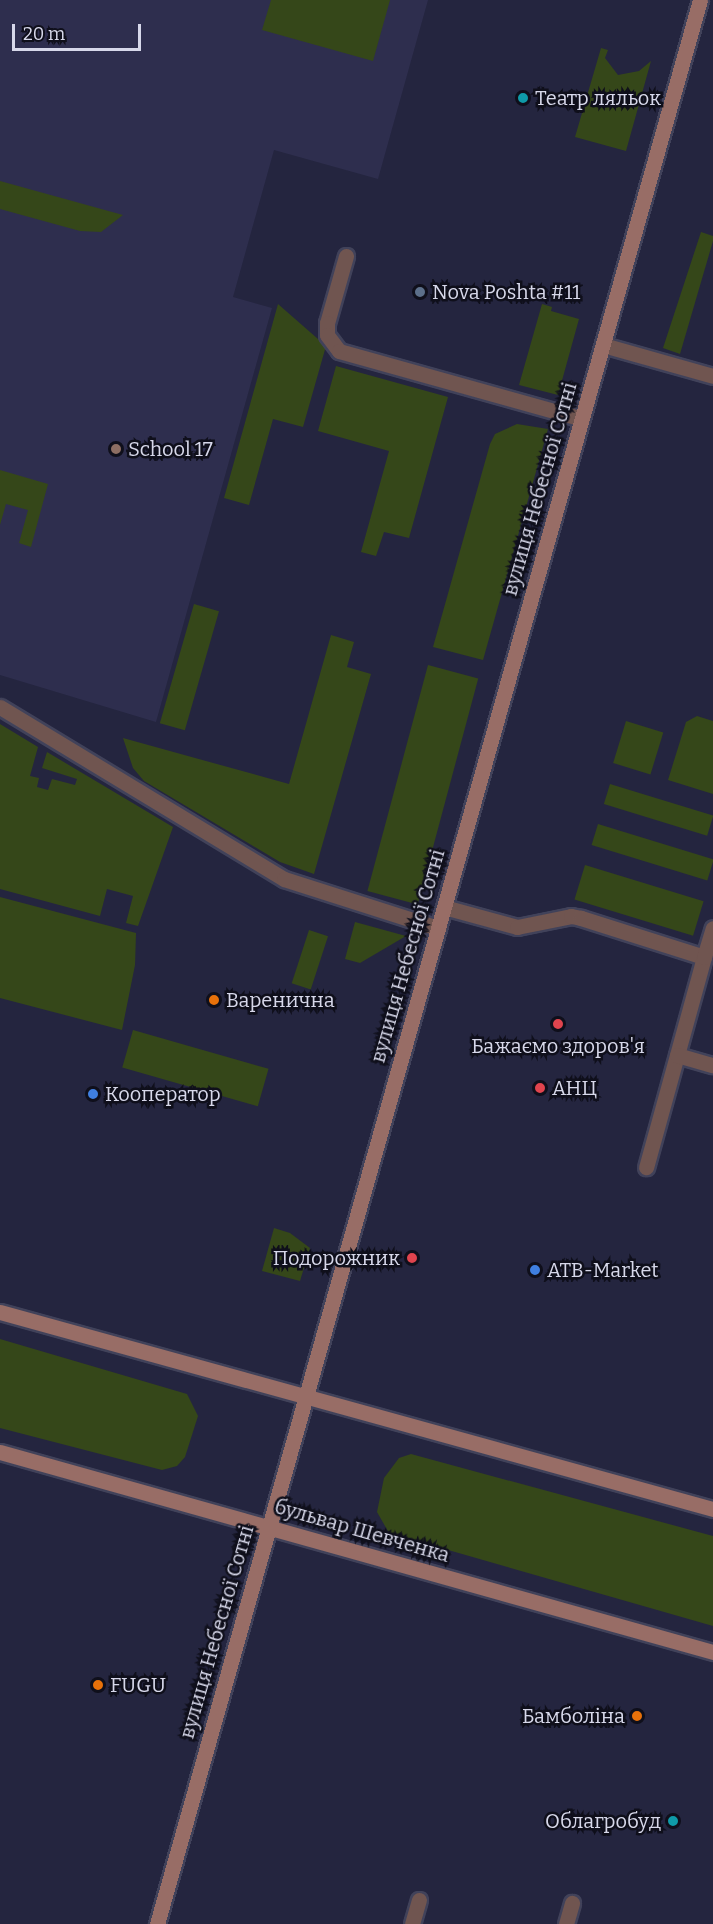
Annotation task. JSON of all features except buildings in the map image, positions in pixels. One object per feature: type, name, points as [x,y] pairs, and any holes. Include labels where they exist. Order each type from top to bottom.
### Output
[{"type":"street","name":"вулиця Небесної Сотні","points":[[157,1924],[700,0]]},
{"type":"street","points":[[0,1312],[713,1509]]},
{"type":"street","name":"бульвар Шевченка","points":[[0,1452],[713,1652]]},
{"type":"lane","points":[[346,256],[327,323],[327,335],[339,351],[582,419]]},
{"type":"lane","points":[[603,345],[713,376]]},
{"type":"lane","points":[[0,707],[284,879],[438,928]]},
{"type":"lane","points":[[444,907],[517,927],[571,916],[704,957]]},
{"type":"lane","points":[[646,1167],[713,928]]},
{"type":"lane","points":[[677,1055],[713,1065]]},
{"type":"lane","points":[[412,1924],[419,1900]]},
{"type":"lane","points":[[566,1924],[572,1903]]},
{"type":"shaded area","name":"School 17","points":[[0,0],[428,0],[378,179],[274,150],[233,297],[272,308],[156,722],[0,675]]},
{"type":"green space","points":[[271,0],[390,0],[373,61],[262,30]]},
{"type":"green space","points":[[601,48],[608,50],[605,58],[618,75],[639,71],[651,61],[626,151],[575,137]]},
{"type":"green space","points":[[0,181],[123,215],[101,232],[80,231],[0,209]]},
{"type":"green space","points":[[701,232],[713,236],[713,241],[680,354],[663,348]]},
{"type":"green space","points":[[278,304],[326,346],[303,427],[273,419],[249,505],[224,498]]},
{"type":"green space","points":[[542,304],[552,307],[551,311],[579,319],[558,395],[519,385]]},
{"type":"green space","points":[[336,366],[448,397],[409,538],[384,532],[376,556],[361,552],[389,451],[318,431]]},
{"type":"green space","points":[[517,424],[548,429],[483,660],[433,647],[490,444],[495,434]]},
{"type":"green space","points":[[0,470],[48,484],[31,547],[19,543],[28,510],[6,504],[0,525]]},
{"type":"green space","points":[[194,604],[219,611],[185,730],[160,723]]},
{"type":"green space","points":[[331,635],[354,642],[347,667],[371,674],[314,874],[280,862],[144,781],[133,768],[123,738],[289,784]]},
{"type":"green space","points":[[428,665],[478,678],[418,904],[367,891]]},
{"type":"green space","points":[[697,716],[713,721],[713,794],[668,780],[686,722]]},
{"type":"green space","points":[[626,721],[663,732],[650,774],[613,763]]},
{"type":"green space","points":[[0,724],[38,747],[30,776],[39,778],[37,787],[48,790],[52,779],[75,785],[77,779],[42,768],[47,752],[173,827],[138,926],[126,923],[133,896],[107,889],[100,916],[0,889]]},
{"type":"green space","points":[[610,784],[713,815],[707,836],[604,804]]},
{"type":"green space","points":[[598,824],[713,859],[707,880],[592,845]]},
{"type":"green space","points":[[585,865],[704,901],[693,936],[574,899]]},
{"type":"green space","points":[[0,897],[136,933],[135,965],[122,1030],[0,998]]},
{"type":"green space","points":[[355,922],[406,936],[360,963],[345,959]]},
{"type":"green space","points":[[309,930],[328,936],[311,989],[292,983]]},
{"type":"green space","points":[[133,1030],[269,1069],[258,1106],[122,1067]]},
{"type":"green space","points":[[274,1228],[290,1233],[310,1248],[300,1281],[262,1271]]},
{"type":"green space","points":[[0,1339],[187,1394],[198,1416],[185,1457],[177,1466],[162,1470],[0,1428]]},
{"type":"green space","points":[[411,1454],[713,1536],[713,1626],[389,1533],[377,1512],[384,1478],[399,1458]]},
{"type":"place","name":"Театр ляльок","points":[[523,98]]},
{"type":"place","name":"Nova Poshta #11","points":[[420,292]]},
{"type":"place","name":"School 17","points":[[116,449]]},
{"type":"place","name":"Варенична","points":[[214,1000]]},
{"type":"place","name":"Бажаємо здоров'я","points":[[558,1024]]},
{"type":"place","name":"АНЦ","points":[[540,1088]]},
{"type":"place","name":"Кооператор","points":[[93,1094]]},
{"type":"place","name":"Подорожник","points":[[412,1258]]},
{"type":"place","name":"ATB-Market","points":[[535,1270]]},
{"type":"place","name":"FUGU","points":[[98,1685]]},
{"type":"place","name":"Бамболіна","points":[[637,1716]]},
{"type":"place","name":"Облагробуд","points":[[673,1821]]}]
